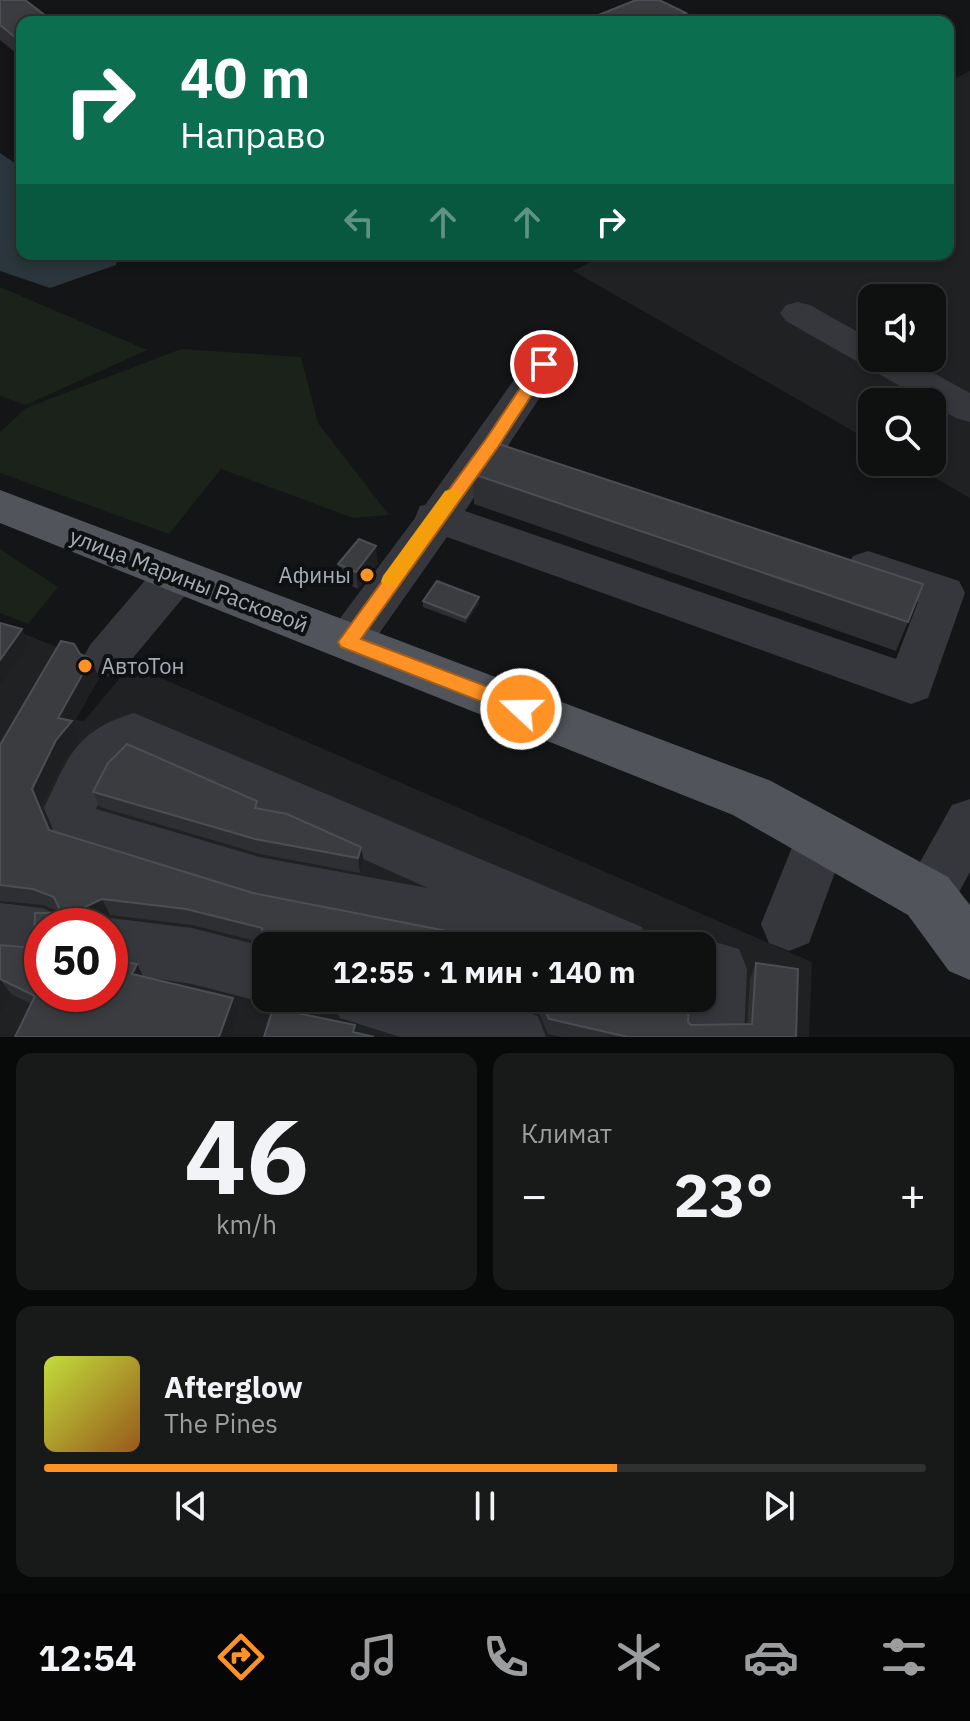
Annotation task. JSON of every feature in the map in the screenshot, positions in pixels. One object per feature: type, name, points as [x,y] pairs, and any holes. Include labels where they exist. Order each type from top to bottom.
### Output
[{"type":"main road","name":"улица Марины Расковой","points":[[0,506],[752,798],[928,896],[968,942]]},
{"type":"lane","points":[[798,313],[858,347]]},
{"type":"lane","points":[[348,642],[435,517],[492,443],[544,364]]},
{"type":"lane","points":[[903,372],[970,409]]},
{"type":"lane","points":[[492,443],[537,458]]},
{"type":"lane","points":[[435,517],[911,684],[943,593],[837,558]]},
{"type":"lane","points":[[106,658],[176,575]]},
{"type":"lane","points":[[524,932],[259,882],[77,827],[70,808],[102,749],[118,737],[134,734],[590,932]]},
{"type":"lane","points":[[928,896],[970,822]]},
{"type":"lane","points":[[789,924],[822,837]]},
{"type":"lane","points":[[0,930],[24,933]]},
{"type":"lane","points":[[128,947],[192,956],[252,971]]},
{"type":"lane","points":[[715,1037],[719,969],[716,968]]},
{"type":"lane","points":[[416,1012],[517,1037]]},
{"type":"shaded area","points":[[970,71],[970,498],[932,476],[946,476],[946,388],[858,388],[858,434],[573,271],[594,260],[954,260],[954,79]]},
{"type":"shaded area","points":[[0,153],[16,164],[16,260],[117,260],[116,265],[50,288],[0,271]]},
{"type":"shaded area","points":[[0,287],[147,350],[26,405],[0,396]]},
{"type":"shaded area","points":[[181,349],[301,357],[318,423],[389,515],[353,518],[221,469],[169,534],[0,473],[0,432],[26,408]]},
{"type":"shaded area","points":[[0,549],[58,587],[28,624],[0,613]]},
{"type":"shaded area","points":[[0,624],[59,648],[20,712],[84,721],[131,665],[812,962],[809,1037],[0,1037]]},
{"type":"building","points":[[0,0],[25,0],[46,16],[16,16],[16,38],[0,25]]},
{"type":"building","points":[[636,0],[659,0],[686,13],[679,16],[596,16]]},
{"type":"building","points":[[496,443],[923,584],[908,622],[473,474]]},
{"type":"building","points":[[359,539],[376,546],[356,572],[338,564]]},
{"type":"building","points":[[437,581],[479,597],[466,618],[423,601]]},
{"type":"building","points":[[0,623],[22,629],[0,660]]},
{"type":"building","points":[[61,641],[74,644],[80,654],[91,659],[58,718],[72,721],[56,740],[32,789],[49,830],[253,893],[452,932],[262,932],[262,928],[186,909],[102,899],[82,908],[59,908],[54,897],[33,889],[0,885],[0,745]]},
{"type":"building","points":[[127,744],[257,801],[255,808],[287,814],[361,847],[358,858],[255,839],[93,792],[108,763]]},
{"type":"building","points":[[0,945],[24,947],[24,991],[0,979]]},
{"type":"building","points":[[128,963],[137,964],[132,974],[233,998],[219,1037],[15,1037],[27,1012],[128,1012]]},
{"type":"building","points":[[756,963],[798,969],[796,1037],[628,1037],[549,1019],[546,1012],[688,1012],[691,1025],[752,1024]]},
{"type":"building","points":[[272,1012],[292,1012],[355,1025],[353,1032],[374,1037],[264,1037]]},
{"type":"slow traffic","points":[[390,581],[452,495]]},
{"type":"place","name":"Афины","points":[[367,575]]},
{"type":"place","name":"АвтоТон","points":[[85,666]]},
{"type":"route","points":[[521,709],[348,642],[435,517],[492,443],[544,364]]}]
